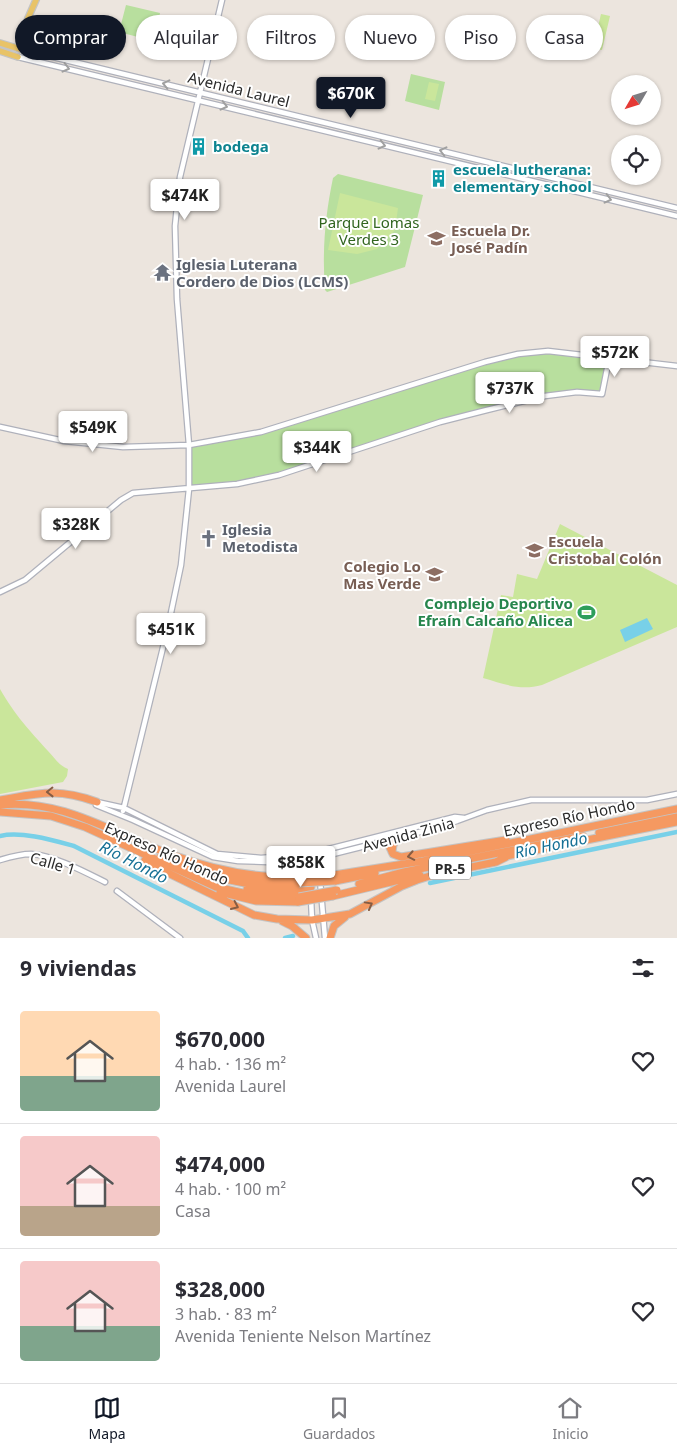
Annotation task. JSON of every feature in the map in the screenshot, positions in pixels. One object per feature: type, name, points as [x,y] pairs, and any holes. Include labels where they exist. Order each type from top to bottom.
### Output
[{"type":"highway","points":[[0,800],[51,792],[70,793],[97,803]]},
{"type":"highway","name":"Expreso Río Hondo","points":[[0,805],[30,805],[65,811],[89,819],[171,855],[212,867],[253,875],[298,880],[334,878],[677,809]]},
{"type":"highway","points":[[0,810],[39,810],[64,816],[87,824],[187,868],[216,878],[244,884],[311,890]]},
{"type":"highway","points":[[0,810],[51,816],[85,827],[216,887],[242,894],[299,899]]},
{"type":"highway","points":[[334,878],[677,815]]},
{"type":"highway","points":[[335,893],[404,872],[677,815]]},
{"type":"highway","name":"Expreso Río Hondo","points":[[0,816],[29,817],[71,826],[212,889],[237,898],[265,902],[335,893],[677,822]]},
{"type":"highway","points":[[386,838],[392,853],[397,857],[519,838],[528,840]]},
{"type":"highway","points":[[392,853],[393,845],[397,838]]},
{"type":"highway","points":[[330,938],[334,926],[350,914],[402,886],[433,875],[496,862],[506,856]]},
{"type":"highway","points":[[145,860],[245,911],[262,917],[323,920],[350,914]]},
{"type":"highway","points":[[172,861],[213,873],[251,880],[298,880]]},
{"type":"highway","points":[[179,870],[245,888],[294,893],[311,890]]},
{"type":"highway","points":[[277,919],[292,926],[306,938]]},
{"type":"main road","points":[[29,15],[36,0]]},
{"type":"main road","name":"Avenida Laurel","points":[[0,43],[15,48]]},
{"type":"main road","name":"Avenida Laurel","points":[[0,51],[15,55]]},
{"type":"street","points":[[122,815],[168,627],[181,565],[189,489],[189,445],[178,299],[175,226],[180,177],[222,0]]},
{"type":"street","name":"Avenida Laurel","points":[[34,60],[677,216]]},
{"type":"street","name":"Avenida Laurel","points":[[66,60],[677,208]]},
{"type":"street","points":[[0,427],[64,441],[123,447],[189,445],[261,432],[485,362],[518,354],[548,351],[677,366]]},
{"type":"street","points":[[0,592],[25,580],[121,500],[133,493],[237,484],[279,475],[440,422],[545,396],[577,392],[602,394],[609,359]]},
{"type":"street","name":"Avenida Zinia","points":[[97,803],[124,808],[216,854],[262,858],[308,854],[386,838],[397,838],[487,810],[531,800],[647,800],[677,794]]},
{"type":"street","name":"Avenida Zinia","points":[[97,803],[213,857],[238,862],[309,860],[339,853],[455,817],[464,818]]},
{"type":"street","points":[[318,852],[325,938]]},
{"type":"street","points":[[319,869],[327,860],[339,853]]},
{"type":"street","name":"Calle 1","points":[[0,860],[18,855],[33,854],[73,866],[105,882]]},
{"type":"street","points":[[308,854],[312,920],[316,938]]},
{"type":"street","points":[[296,861],[305,863],[310,870]]},
{"type":"street","points":[[117,892],[180,938]]},
{"type":"green space","points":[[126,5],[160,13],[160,15],[136,15],[136,36],[126,34],[126,15],[123,15]]},
{"type":"green space","points":[[601,14],[610,16],[603,46],[603,15]]},
{"type":"green space","points":[[411,74],[445,82],[439,110],[405,101]]},
{"type":"green space","points":[[429,82],[439,84],[435,101],[425,99]]},
{"type":"green space","name":"Parque Lomas Verdes 3","points":[[338,174],[423,195],[405,267],[327,292],[325,290],[324,262],[326,220],[333,178]]},
{"type":"green space","points":[[340,193],[398,208],[395,230],[377,249],[357,254],[328,250]]},
{"type":"green space","points":[[548,351],[609,359],[602,394],[592,392],[545,396],[440,422],[349,453],[255,480],[189,489],[189,445],[261,432],[485,362]]},
{"type":"green space","name":"Complejo Deportivo Efraín Calcaño Alicea","points":[[560,524],[677,585],[677,627],[542,685],[519,687],[483,678],[501,595],[513,597],[517,574],[537,579]]},
{"type":"green space","points":[[0,689],[28,729],[57,761],[68,769],[67,776],[63,782],[0,794]]},
{"type":"water","points":[[647,618],[653,629],[625,642],[620,630]]},
{"type":"waterway","name":"Río Hondo","points":[[430,883],[677,832]]},
{"type":"waterway","name":"Río Hondo","points":[[0,836],[27,835],[74,846],[243,931],[248,938]]},
{"type":"waterway","name":"Río Hondo","points":[[285,938],[293,936]]},
{"type":"place","name":"bodega","points":[[199,146]]},
{"type":"place","name":"escuela lutherana: elementary school","points":[[439,178]]},
{"type":"place","name":"Escuela Dr. José Padín","points":[[437,239]]},
{"type":"place","name":"Iglesia Luterana Cordero de Dios (LCMS)","points":[[162,273]]},
{"type":"place","name":"Iglesia Metodista","points":[[208,538]]},
{"type":"place","name":"Escuela Cristobal Colón","points":[[534,550]]},
{"type":"place","name":"Colegio Lo Mas Verde","points":[[435,575]]},
{"type":"place","name":"Complejo Deportivo Efraín Calcaño Alicea","points":[[587,612]]}]
